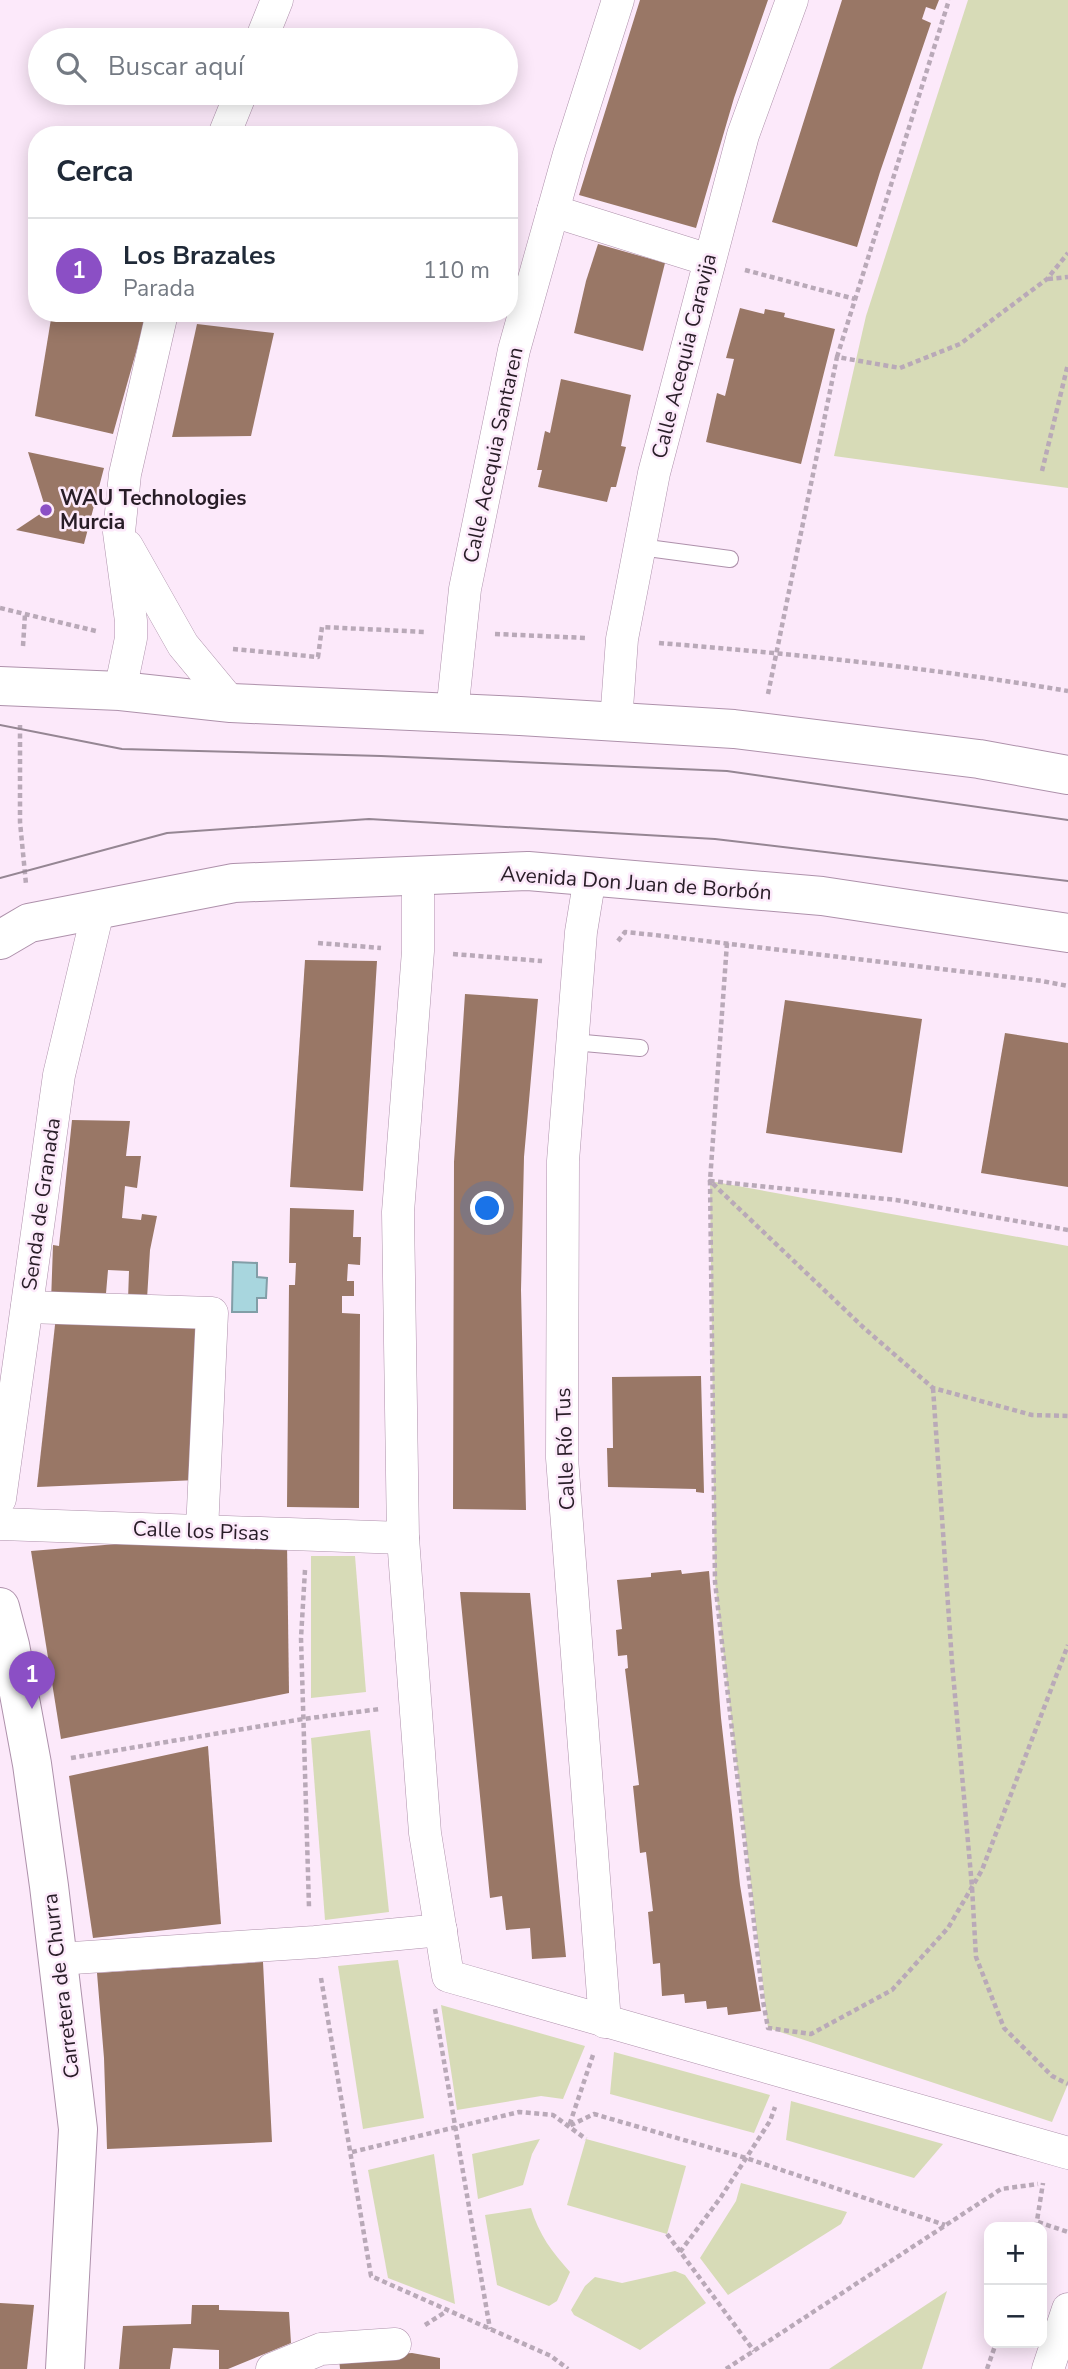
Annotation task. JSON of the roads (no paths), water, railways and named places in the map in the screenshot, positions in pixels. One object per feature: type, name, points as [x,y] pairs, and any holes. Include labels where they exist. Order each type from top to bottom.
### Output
[{"type":"main road","points":[[10,687],[120,691],[231,703],[616,722],[761,733],[979,759],[1068,775]]},
{"type":"main road","name":"Avenida Don Juan de Borbón","points":[[15,932],[98,911],[234,883],[528,871],[822,896],[1068,933]]},
{"type":"main road","name":"Carretera de Churra","points":[[0,1607],[10,1645],[32,1764],[78,2129],[65,2369]]},
{"type":"street","points":[[266,28],[277,0]]},
{"type":"street","name":"Calle Acequia Santaren","points":[[452,713],[465,589],[514,349],[618,0]]},
{"type":"street","name":"Calle Acequia Caravija","points":[[616,722],[622,639],[654,473],[743,135],[792,0]]},
{"type":"street","points":[[228,126],[236,105]]},
{"type":"street","points":[[553,211],[709,260]]},
{"type":"street","points":[[120,691],[131,638],[119,532],[125,474],[160,322]]},
{"type":"street","points":[[119,532],[183,645],[231,703]]},
{"type":"street","points":[[418,876],[418,951],[398,1212],[403,1538],[425,1833],[448,1976],[1068,2153]]},
{"type":"street","name":"Calle Río Tus","points":[[590,877],[581,932],[563,1161],[562,1458],[605,2022]]},
{"type":"street","name":"Senda de Granada","points":[[0,1499],[59,1075],[98,911]]},
{"type":"street","points":[[27,1307],[212,1314],[202,1531]]},
{"type":"street","name":"Calle los Pisas","points":[[0,1524],[403,1538]]},
{"type":"street","points":[[58,1959],[315,1942],[441,1930]]},
{"type":"street","points":[[1048,2369],[1068,2309]]},
{"type":"street","points":[[272,2369],[321,2349],[395,2344]]},
{"type":"lane","points":[[640,547],[730,559]]},
{"type":"lane","points":[[573,1042],[640,1048]]},
{"type":"water","points":[[233,1262],[257,1263],[257,1277],[267,1278],[266,1298],[257,1298],[257,1312],[232,1312]]},
{"type":"tram line","points":[[0,725],[122,749],[381,756],[727,771],[1068,820]]},
{"type":"tram line","points":[[0,878],[167,833],[369,819],[715,839],[1068,881]]},
{"type":"place","name":"WAU Technologies Murcia","points":[[46,510]]},
{"type":"place","name":"Los Brazales","points":[[32,1709]]}]
